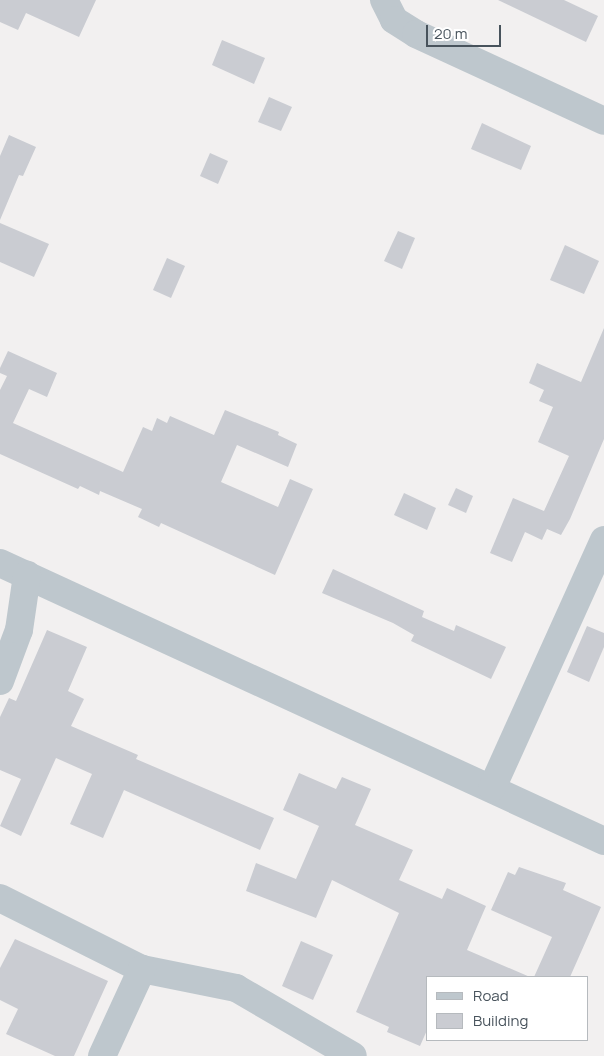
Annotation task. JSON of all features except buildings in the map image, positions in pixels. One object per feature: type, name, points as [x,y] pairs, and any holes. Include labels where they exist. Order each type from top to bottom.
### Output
[{"type":"street","points":[[384,0],[394,20],[416,34],[604,121]]},
{"type":"street","points":[[492,788],[604,540]]},
{"type":"street","points":[[0,563],[604,840]]},
{"type":"street","points":[[0,681],[19,630],[27,575]]},
{"type":"street","points":[[0,898],[142,969],[236,988],[353,1056]]},
{"type":"street","points":[[102,1056],[142,969]]}]
